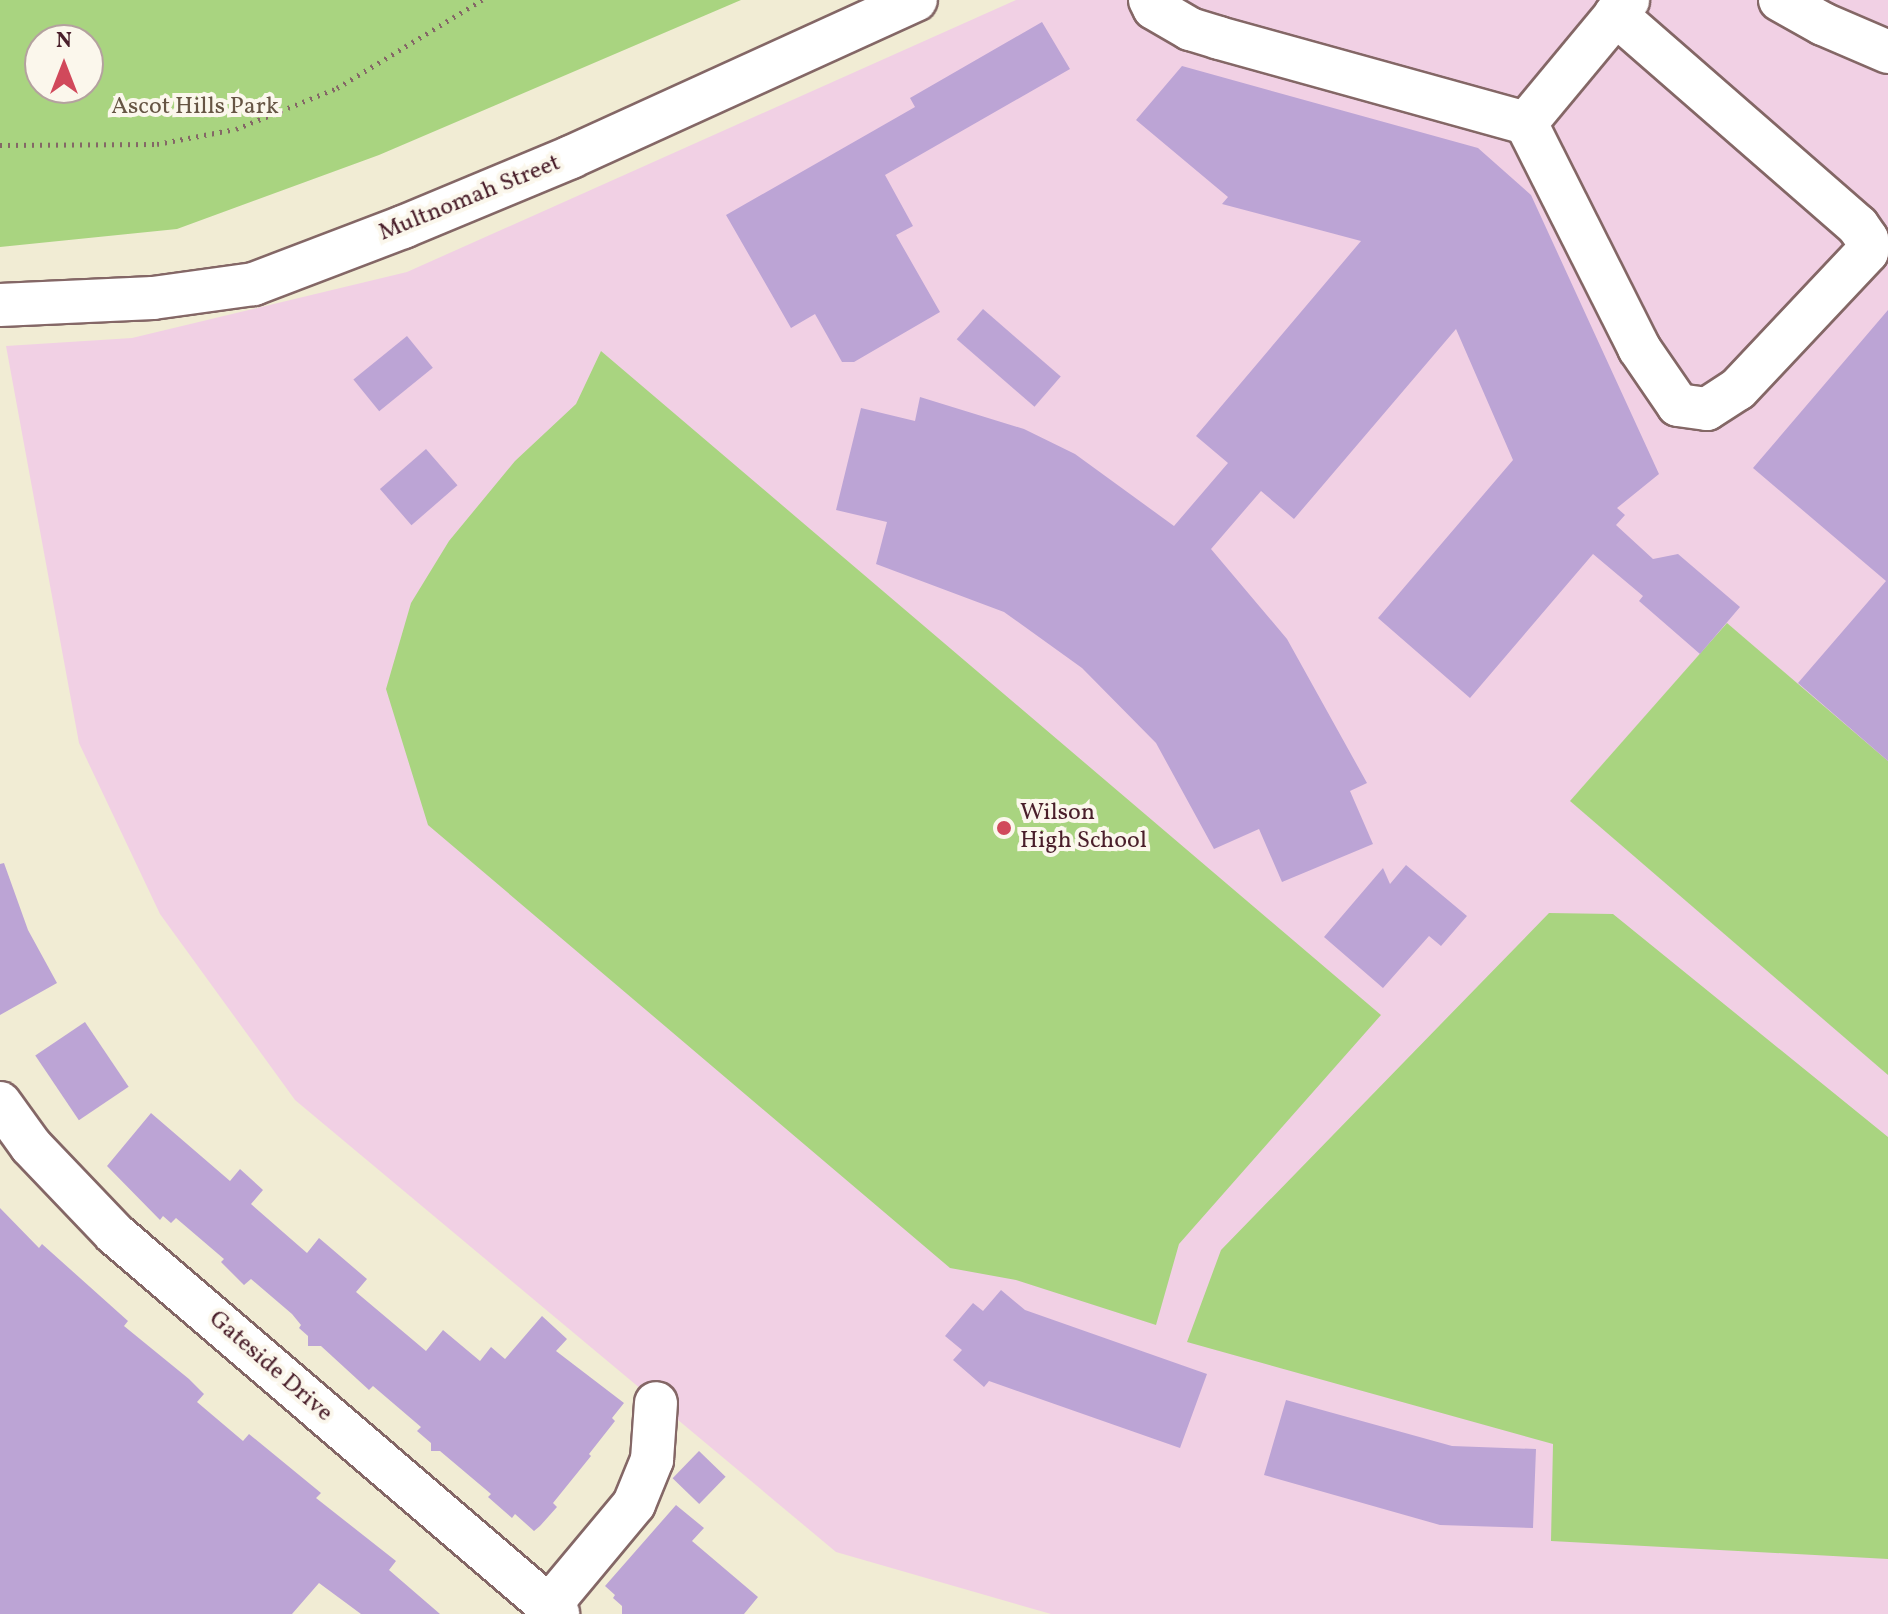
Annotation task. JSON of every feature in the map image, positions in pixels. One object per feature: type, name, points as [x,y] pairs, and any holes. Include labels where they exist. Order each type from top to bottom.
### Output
[{"type":"street","name":"Multnomah Street","points":[[0,305],[153,298],[254,284],[571,157],[916,0]]},
{"type":"street","points":[[1150,0],[1154,8],[1190,29],[1526,123],[1639,348],[1678,405],[1707,409],[1738,389],[1867,252],[1867,239],[1858,226],[1622,7],[1526,123]]},
{"type":"street","points":[[1780,0],[1823,24],[1888,52]]},
{"type":"street","name":"Gateside Drive","points":[[0,1103],[31,1146],[115,1234],[554,1610]]},
{"type":"street","points":[[554,1610],[634,1504],[652,1460],[656,1403]]},
{"type":"path","points":[[0,145],[157,144],[236,129],[337,88],[482,0]]},
{"type":"shaded area","name":"Wilson High School","points":[[1016,0],[1888,0],[1888,1614],[1051,1614],[836,1552],[295,1100],[160,914],[79,743],[6,346],[132,338],[407,272]]},
{"type":"green space","name":"Ascot Hills Park","points":[[0,0],[741,0],[379,155],[177,229],[0,247]]},
{"type":"green space","points":[[601,351],[1381,1015],[1179,1244],[1156,1325],[1016,1280],[950,1268],[428,825],[386,689],[411,603],[449,541],[515,461],[576,404]]},
{"type":"green space","points":[[1727,623],[1888,761],[1888,1075],[1570,801]]},
{"type":"green space","points":[[1549,913],[1613,914],[1888,1137],[1888,1559],[1551,1541],[1553,1444],[1187,1342],[1221,1250]]},
{"type":"building","points":[[1042,22],[1070,69],[885,175],[913,226],[896,235],[940,312],[854,362],[842,362],[815,314],[791,328],[726,215],[915,107],[910,98]]},
{"type":"building","points":[[1182,66],[1478,148],[1531,195],[1659,474],[1617,508],[1625,515],[1616,525],[1653,559],[1678,554],[1740,607],[1700,654],[1639,601],[1643,596],[1593,554],[1470,698],[1378,618],[1513,460],[1456,329],[1294,519],[1261,491],[1211,549],[1287,639],[1367,783],[1350,791],[1373,844],[1282,882],[1259,829],[1214,849],[1156,743],[1082,668],[1004,612],[876,564],[887,522],[836,510],[861,408],[915,421],[920,397],[1024,429],[1075,454],[1174,526],[1228,463],[1196,436],[1361,241],[1222,204],[1228,197],[1136,120]]},
{"type":"building","points":[[983,309],[1061,377],[1034,407],[957,339]]},
{"type":"building","points":[[1888,310],[1888,761],[1798,683],[1886,581],[1753,468]]},
{"type":"building","points":[[407,336],[433,368],[379,411],[353,379]]},
{"type":"building","points":[[426,449],[457,485],[411,525],[380,489]]},
{"type":"building","points":[[4,863],[28,930],[57,983],[0,1015],[0,864]]},
{"type":"building","points":[[1406,865],[1467,916],[1441,946],[1429,936],[1383,988],[1324,937],[1383,868],[1390,884]]},
{"type":"building","points":[[85,1022],[129,1087],[79,1120],[35,1056]]},
{"type":"building","points":[[151,1113],[230,1181],[240,1169],[263,1190],[251,1204],[307,1253],[319,1238],[367,1279],[356,1292],[426,1351],[443,1330],[480,1361],[491,1347],[505,1359],[542,1316],[567,1339],[556,1351],[624,1403],[612,1418],[615,1421],[589,1454],[591,1456],[553,1503],[557,1507],[540,1526],[534,1531],[515,1514],[512,1518],[488,1497],[491,1494],[440,1451],[431,1451],[431,1443],[417,1431],[421,1427],[373,1386],[369,1390],[321,1346],[308,1346],[308,1336],[299,1328],[301,1325],[292,1314],[251,1279],[244,1285],[221,1262],[224,1259],[176,1218],[171,1223],[163,1216],[160,1220],[107,1166]]},
{"type":"building","points":[[0,1208],[39,1248],[42,1244],[128,1321],[124,1326],[189,1379],[204,1394],[197,1402],[243,1441],[249,1434],[321,1493],[316,1498],[396,1561],[389,1570],[440,1614],[361,1614],[319,1583],[292,1614],[0,1614]]},
{"type":"building","points":[[1001,1290],[1025,1310],[1207,1374],[1180,1448],[989,1381],[984,1387],[953,1360],[962,1350],[945,1336],[973,1303],[983,1311]]},
{"type":"building","points":[[1286,1400],[1452,1446],[1536,1449],[1533,1528],[1440,1525],[1264,1475]]},
{"type":"building","points":[[699,1451],[726,1477],[699,1504],[673,1478]]},
{"type":"building","points":[[676,1505],[704,1528],[692,1541],[758,1597],[744,1614],[622,1614],[622,1606],[605,1586]]},
{"type":"place","name":"Wilson High School","points":[[1004,828]]}]
